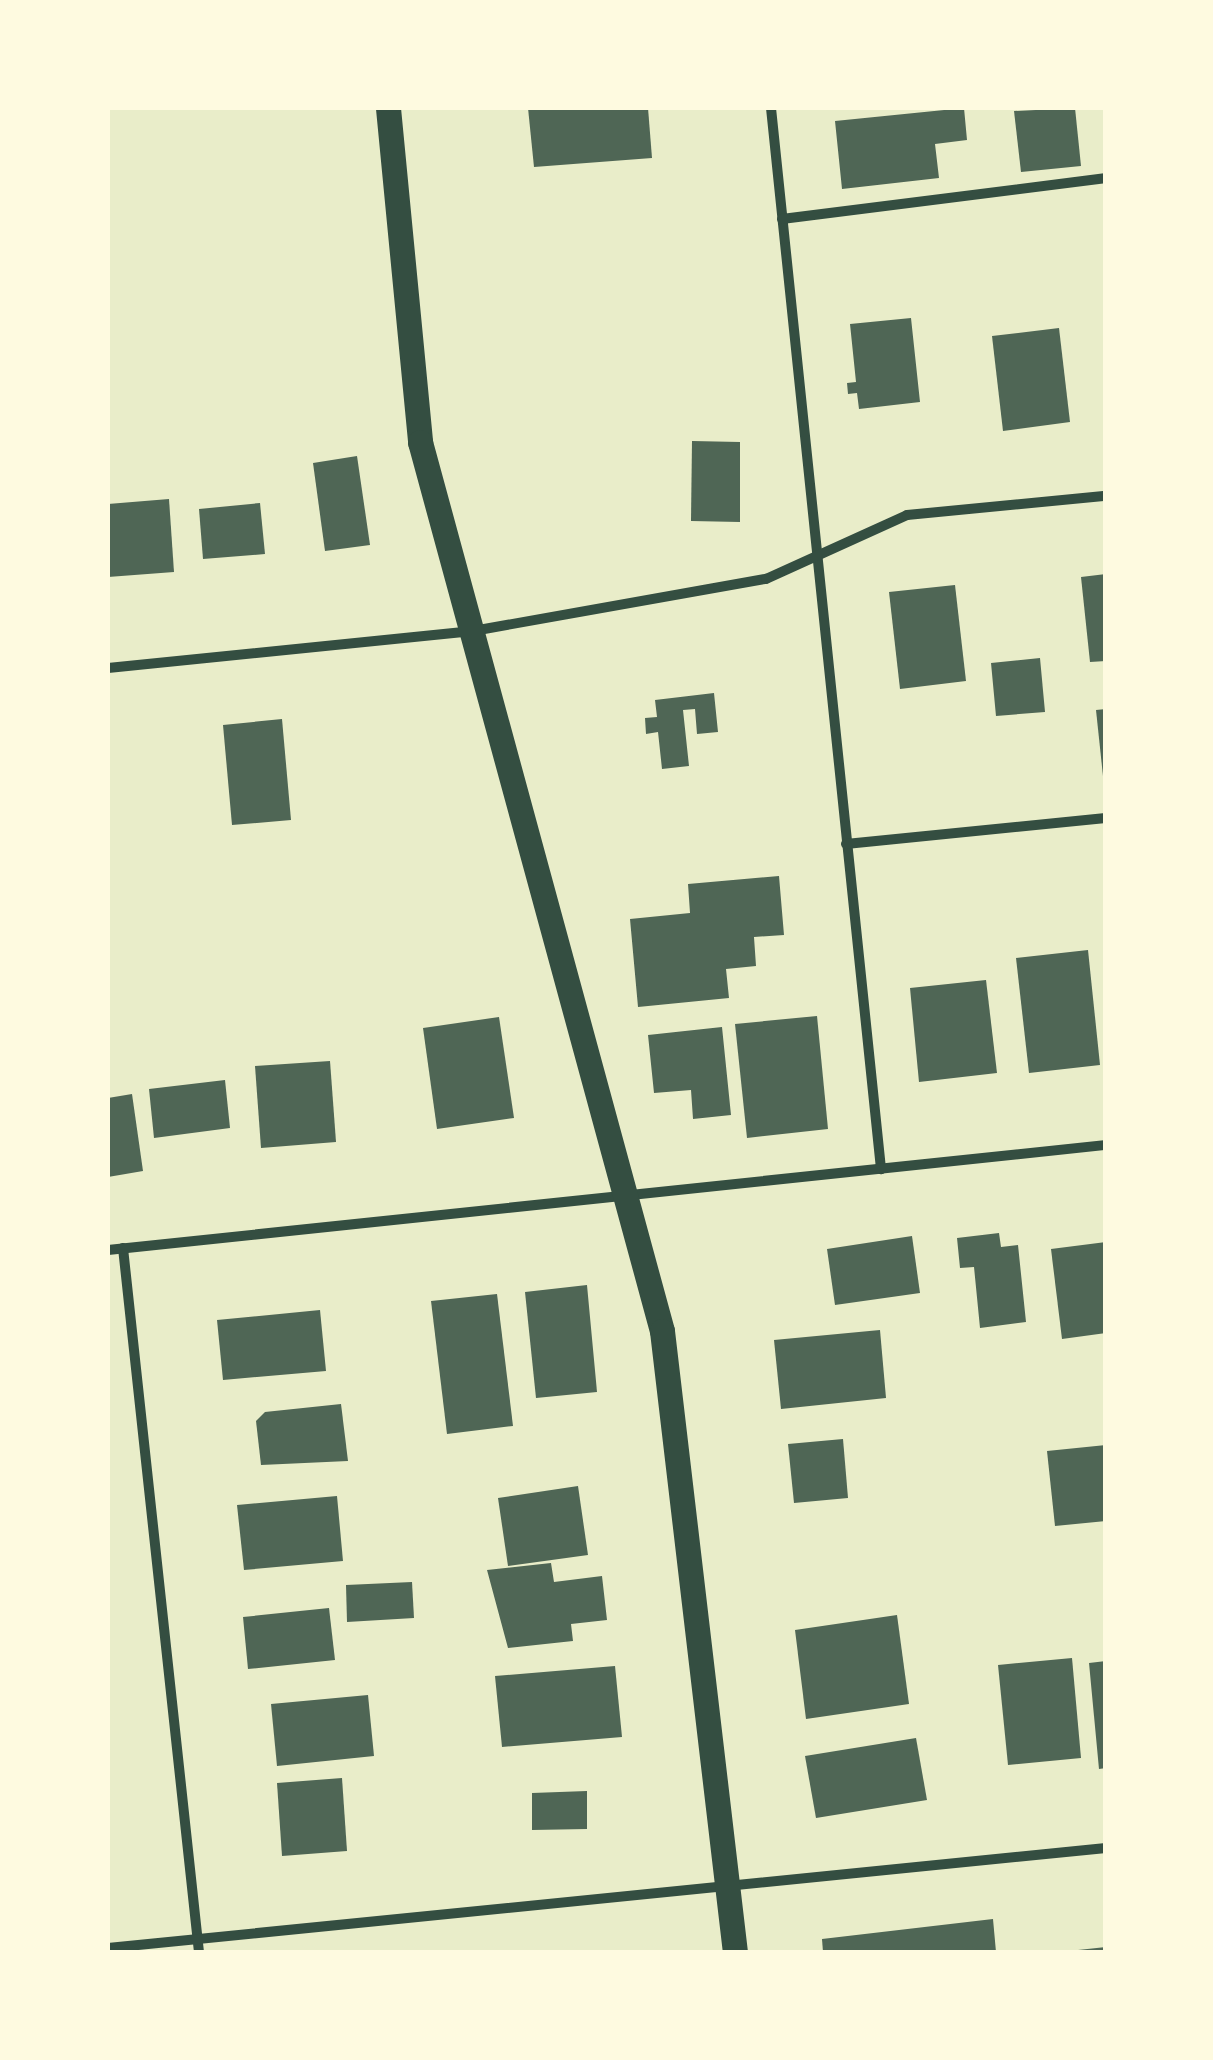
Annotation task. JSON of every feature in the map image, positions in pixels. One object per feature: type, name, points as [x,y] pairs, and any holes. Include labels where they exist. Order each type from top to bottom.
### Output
[{"type":"main road","points":[[388,108],[420,442],[664,1350],[735,1952]]},
{"type":"street","points":[[772,108],[881,1169]]},
{"type":"street","points":[[782,219],[1106,178]]},
{"type":"street","points":[[108,668],[473,630],[766,578],[817,559],[907,515],[1106,496]]},
{"type":"street","points":[[846,844],[1106,818]]},
{"type":"street","points":[[108,1250],[1106,1144]]},
{"type":"street","points":[[123,1248],[198,1952]]},
{"type":"street","points":[[108,1948],[728,1882],[1106,1848]]},
{"type":"building","points":[[528,108],[648,108],[652,158],[534,167]]},
{"type":"building","points":[[964,108],[967,140],[935,144],[939,178],[842,189],[835,121]]},
{"type":"building","points":[[1075,108],[1081,166],[1021,172],[1014,111]]},
{"type":"building","points":[[911,318],[920,402],[859,409],[857,393],[848,394],[847,383],[856,382],[850,324]]},
{"type":"building","points":[[1059,328],[1070,422],[1003,431],[992,336]]},
{"type":"building","points":[[692,441],[740,442],[740,522],[691,521]]},
{"type":"building","points":[[357,456],[370,545],[325,551],[313,463]]},
{"type":"building","points":[[169,499],[174,572],[108,577],[108,504]]},
{"type":"building","points":[[260,503],[265,554],[203,559],[199,509]]},
{"type":"building","points":[[1106,574],[1106,661],[1090,662],[1081,577]]},
{"type":"building","points":[[955,585],[966,681],[900,689],[889,592]]},
{"type":"building","points":[[1040,658],[1045,712],[996,716],[991,663]]},
{"type":"building","points":[[714,693],[718,732],[697,734],[695,709],[683,710],[689,766],[662,769],[658,732],[646,734],[645,718],[657,717],[655,700]]},
{"type":"building","points":[[1106,709],[1106,776],[1103,776],[1096,710]]},
{"type":"building","points":[[282,719],[291,820],[232,825],[223,725]]},
{"type":"building","points":[[779,876],[784,935],[754,937],[756,966],[726,969],[729,998],[638,1007],[630,919],[690,913],[688,884]]},
{"type":"building","points":[[1088,950],[1100,1065],[1029,1073],[1016,958]]},
{"type":"building","points":[[986,980],[997,1073],[919,1082],[910,988]]},
{"type":"building","points":[[817,1016],[828,1129],[747,1138],[735,1024]]},
{"type":"building","points":[[499,1017],[514,1118],[437,1129],[423,1028]]},
{"type":"building","points":[[722,1027],[731,1115],[693,1119],[691,1090],[654,1093],[648,1035]]},
{"type":"building","points":[[330,1061],[336,1142],[261,1148],[255,1066]]},
{"type":"building","points":[[225,1080],[230,1128],[154,1138],[149,1089]]},
{"type":"building","points":[[132,1094],[143,1171],[108,1177],[108,1098]]},
{"type":"building","points":[[999,1233],[1001,1247],[1018,1245],[1026,1322],[980,1328],[974,1267],[960,1268],[957,1238]]},
{"type":"building","points":[[912,1236],[920,1293],[835,1305],[827,1249]]},
{"type":"building","points":[[1106,1242],[1106,1333],[1062,1339],[1051,1249]]},
{"type":"building","points":[[587,1285],[597,1392],[536,1398],[525,1292]]},
{"type":"building","points":[[497,1294],[513,1426],[447,1434],[431,1301]]},
{"type":"building","points":[[320,1310],[326,1371],[223,1380],[217,1320]]},
{"type":"building","points":[[880,1330],[886,1398],[781,1409],[774,1340]]},
{"type":"building","points":[[341,1404],[348,1461],[261,1465],[256,1421],[265,1412]]},
{"type":"building","points":[[843,1439],[848,1498],[794,1503],[788,1444]]},
{"type":"building","points":[[1106,1445],[1106,1521],[1055,1526],[1047,1451]]},
{"type":"building","points":[[578,1486],[588,1555],[508,1566],[498,1498]]},
{"type":"building","points":[[337,1496],[343,1561],[244,1570],[237,1505]]},
{"type":"building","points":[[551,1563],[554,1582],[602,1576],[607,1620],[571,1624],[573,1641],[508,1648],[487,1570]]},
{"type":"building","points":[[412,1582],[414,1618],[347,1622],[346,1585]]},
{"type":"building","points":[[329,1608],[335,1660],[248,1669],[243,1617]]},
{"type":"building","points":[[897,1615],[909,1704],[806,1719],[795,1630]]},
{"type":"building","points":[[1072,1658],[1081,1758],[1008,1765],[998,1665]]},
{"type":"building","points":[[1106,1661],[1106,1768],[1099,1769],[1089,1663]]},
{"type":"building","points":[[615,1666],[622,1737],[502,1747],[495,1676]]},
{"type":"building","points":[[368,1695],[374,1756],[277,1766],[271,1704]]},
{"type":"building","points":[[916,1738],[927,1800],[816,1818],[805,1756]]},
{"type":"building","points":[[342,1778],[347,1851],[282,1856],[277,1783]]},
{"type":"building","points":[[587,1791],[587,1829],[532,1830],[532,1793]]},
{"type":"building","points":[[993,1919],[996,1952],[823,1952],[822,1939]]},
{"type":"building","points":[[1106,1947],[1106,1952],[1078,1952],[1078,1950]]}]
